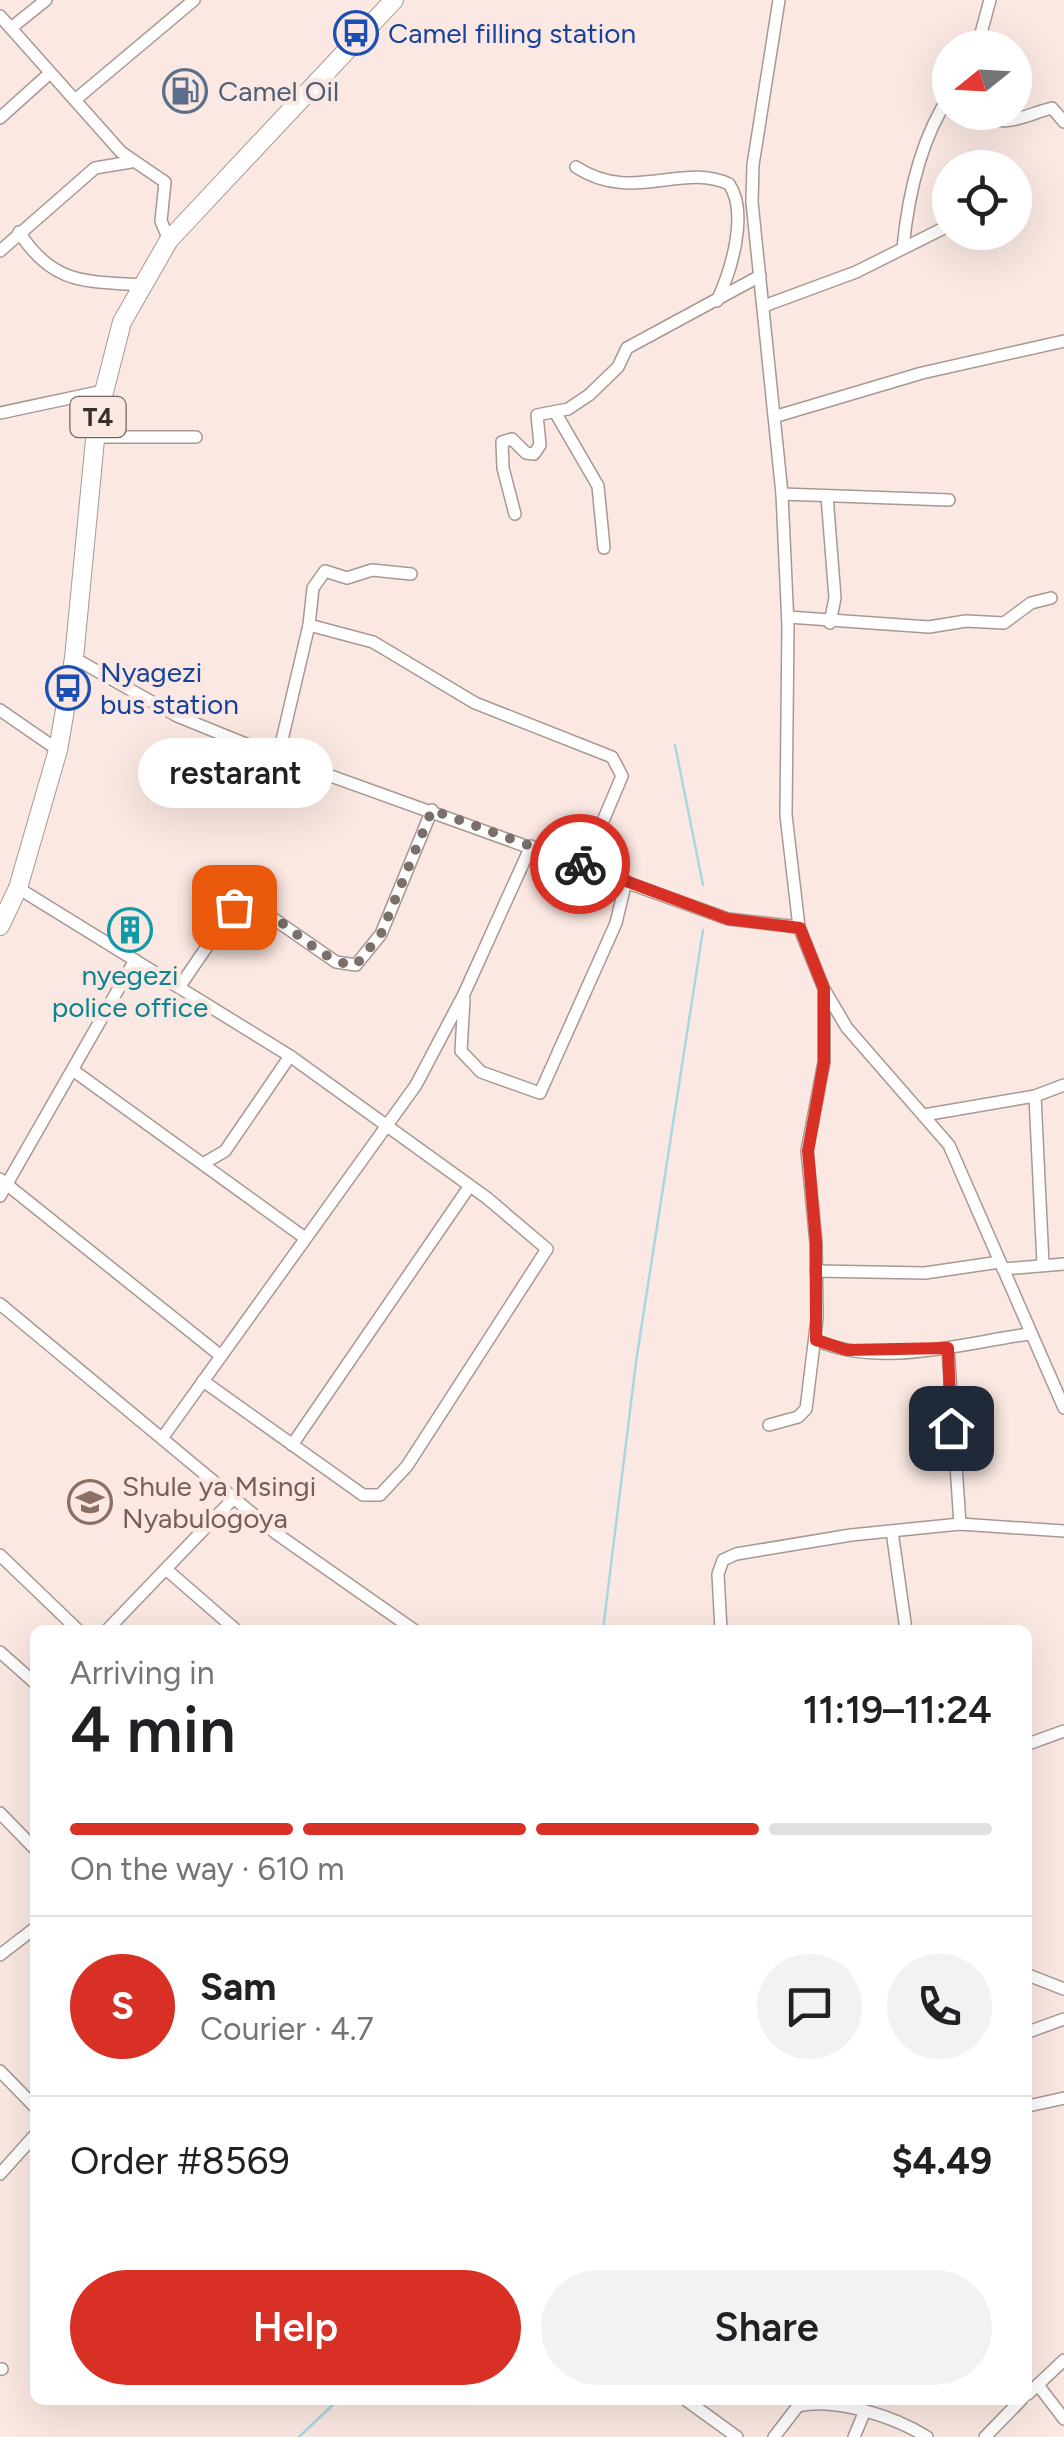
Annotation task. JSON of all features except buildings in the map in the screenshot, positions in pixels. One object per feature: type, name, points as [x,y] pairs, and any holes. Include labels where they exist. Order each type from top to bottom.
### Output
[{"type":"highway","name":"T4","points":[[0,926],[18,888],[58,750],[74,658],[102,391],[122,322],[168,240],[394,0]]},
{"type":"street","points":[[11,28],[46,0]]},
{"type":"street","points":[[75,100],[194,0]]},
{"type":"street","points":[[779,0],[753,165],[782,494],[788,617],[786,815],[800,928],[824,989],[847,1028],[949,1144],[1064,1408]]},
{"type":"street","points":[[982,30],[990,0]]},
{"type":"street","points":[[0,16],[131,162],[165,182],[161,221],[168,240]]},
{"type":"street","points":[[0,118],[50,73]]},
{"type":"street","points":[[1032,117],[1052,108],[1064,122]]},
{"type":"street","points":[[903,248],[907,204],[932,129]]},
{"type":"street","points":[[0,250],[95,168],[131,162]]},
{"type":"street","points":[[576,167],[617,184],[707,178],[728,184],[736,196],[735,238],[717,301]]},
{"type":"street","points":[[19,232],[45,267],[61,275],[142,285]]},
{"type":"street","points":[[764,306],[856,272],[932,234]]},
{"type":"street","points":[[515,514],[501,444],[512,438],[526,453],[534,454],[540,446],[535,419],[541,412],[555,412],[589,396],[618,367],[627,348],[760,276]]},
{"type":"street","points":[[777,416],[922,373],[1064,342]]},
{"type":"street","points":[[0,413],[102,391]]},
{"type":"street","points":[[555,412],[598,486],[604,548]]},
{"type":"street","points":[[96,436],[141,440],[196,437]]},
{"type":"street","points":[[782,494],[949,500]]},
{"type":"street","points":[[827,496],[835,598],[830,624]]},
{"type":"street","points":[[278,756],[313,588],[325,571],[333,570],[347,578],[372,570],[411,574]]},
{"type":"street","points":[[788,617],[830,624],[1004,623],[1031,603],[1051,598]]},
{"type":"street","points":[[308,625],[372,642],[475,704],[612,757],[622,776],[584,866]]},
{"type":"street","points":[[74,658],[177,716],[278,756],[728,919],[800,928]]},
{"type":"street","points":[[0,710],[58,750]]},
{"type":"street","points":[[180,986],[234,907],[241,904],[255,906],[336,962],[356,965],[381,934],[432,810]]},
{"type":"street","points":[[163,1438],[304,1238],[389,1126],[464,994],[531,846]]},
{"type":"street","points":[[464,994],[460,1052],[481,1072],[540,1093],[550,1080],[616,923],[626,881]]},
{"type":"street","points":[[18,888],[290,1056],[544,1242],[547,1254],[387,1491],[368,1496],[203,1381]]},
{"type":"street","points":[[0,1196],[4,1182],[74,1071],[135,960]]},
{"type":"street","points":[[769,1425],[798,1416],[806,1409],[816,1340],[808,1151],[824,1062],[824,989]]},
{"type":"street","points":[[206,1162],[224,1152],[290,1056]]},
{"type":"street","points":[[74,1071],[206,1162],[304,1238]]},
{"type":"street","points":[[924,1115],[1036,1096],[1064,1085]]},
{"type":"street","points":[[1036,1096],[1043,1264]]},
{"type":"street","points":[[4,1182],[221,1356]]},
{"type":"street","points":[[292,1444],[469,1187]]},
{"type":"street","points":[[816,1271],[926,1273],[1064,1264]]},
{"type":"street","points":[[0,1304],[233,1499],[407,1625]]},
{"type":"street","points":[[816,1340],[847,1350],[948,1348],[1029,1334]]},
{"type":"street","points":[[948,1348],[960,1524]]},
{"type":"street","points":[[112,1625],[233,1499]]},
{"type":"street","points":[[721,1625],[718,1574],[723,1560],[791,1544],[960,1524],[1064,1532]]},
{"type":"street","points":[[892,1530],[905,1625]]},
{"type":"street","points":[[0,1577],[3,1558]]},
{"type":"street","points":[[3,1558],[73,1625]]},
{"type":"street","points":[[166,1570],[230,1625]]},
{"type":"street","points":[[0,1652],[30,1679]]},
{"type":"street","points":[[1032,1743],[1064,1732]]},
{"type":"street","points":[[2,1818],[30,1845]]},
{"type":"street","points":[[0,1955],[30,1935]]},
{"type":"street","points":[[1032,1977],[1064,1990]]},
{"type":"street","points":[[1032,2030],[1064,2018]]},
{"type":"street","points":[[0,2071],[30,2102]]},
{"type":"street","points":[[1032,2105],[1064,2098]]},
{"type":"street","points":[[0,2174],[30,2141]]},
{"type":"street","points":[[1064,2360],[1033,2389],[1064,2418]]},
{"type":"street","points":[[693,2405],[737,2437]]},
{"type":"street","points":[[774,2437],[790,2414],[803,2405]]},
{"type":"street","points":[[811,2405],[864,2413],[927,2437]]},
{"type":"street","points":[[985,2437],[1016,2405]]},
{"type":"street","points":[[854,2437],[864,2413]]},
{"type":"waterway","points":[[675,745],[703,885]]},
{"type":"waterway","points":[[604,1625],[636,1362],[703,930]]},
{"type":"waterway","points":[[299,2437],[333,2405]]},
{"type":"way so far","points":[[234,907],[255,906],[336,962],[356,965],[373,949],[381,934],[432,810],[580,864]]},
{"type":"place","name":"Camel filling station","points":[[356,33]]},
{"type":"place","name":"Camel Oil","points":[[185,91]]},
{"type":"place","name":"Nyagezi bus station","points":[[68,688]]},
{"type":"place","name":"restarant","points":[[234,907]]},
{"type":"place","name":"nyegezi police office","points":[[130,930]]},
{"type":"place","name":"Shule ya Msingi Nyabulogoya","points":[[90,1502]]},
{"type":"route","points":[[580,864],[728,919],[800,928],[824,989],[824,1062],[811,1127],[807,1174],[816,1243],[816,1340],[847,1350],[948,1348],[951,1428]]}]
